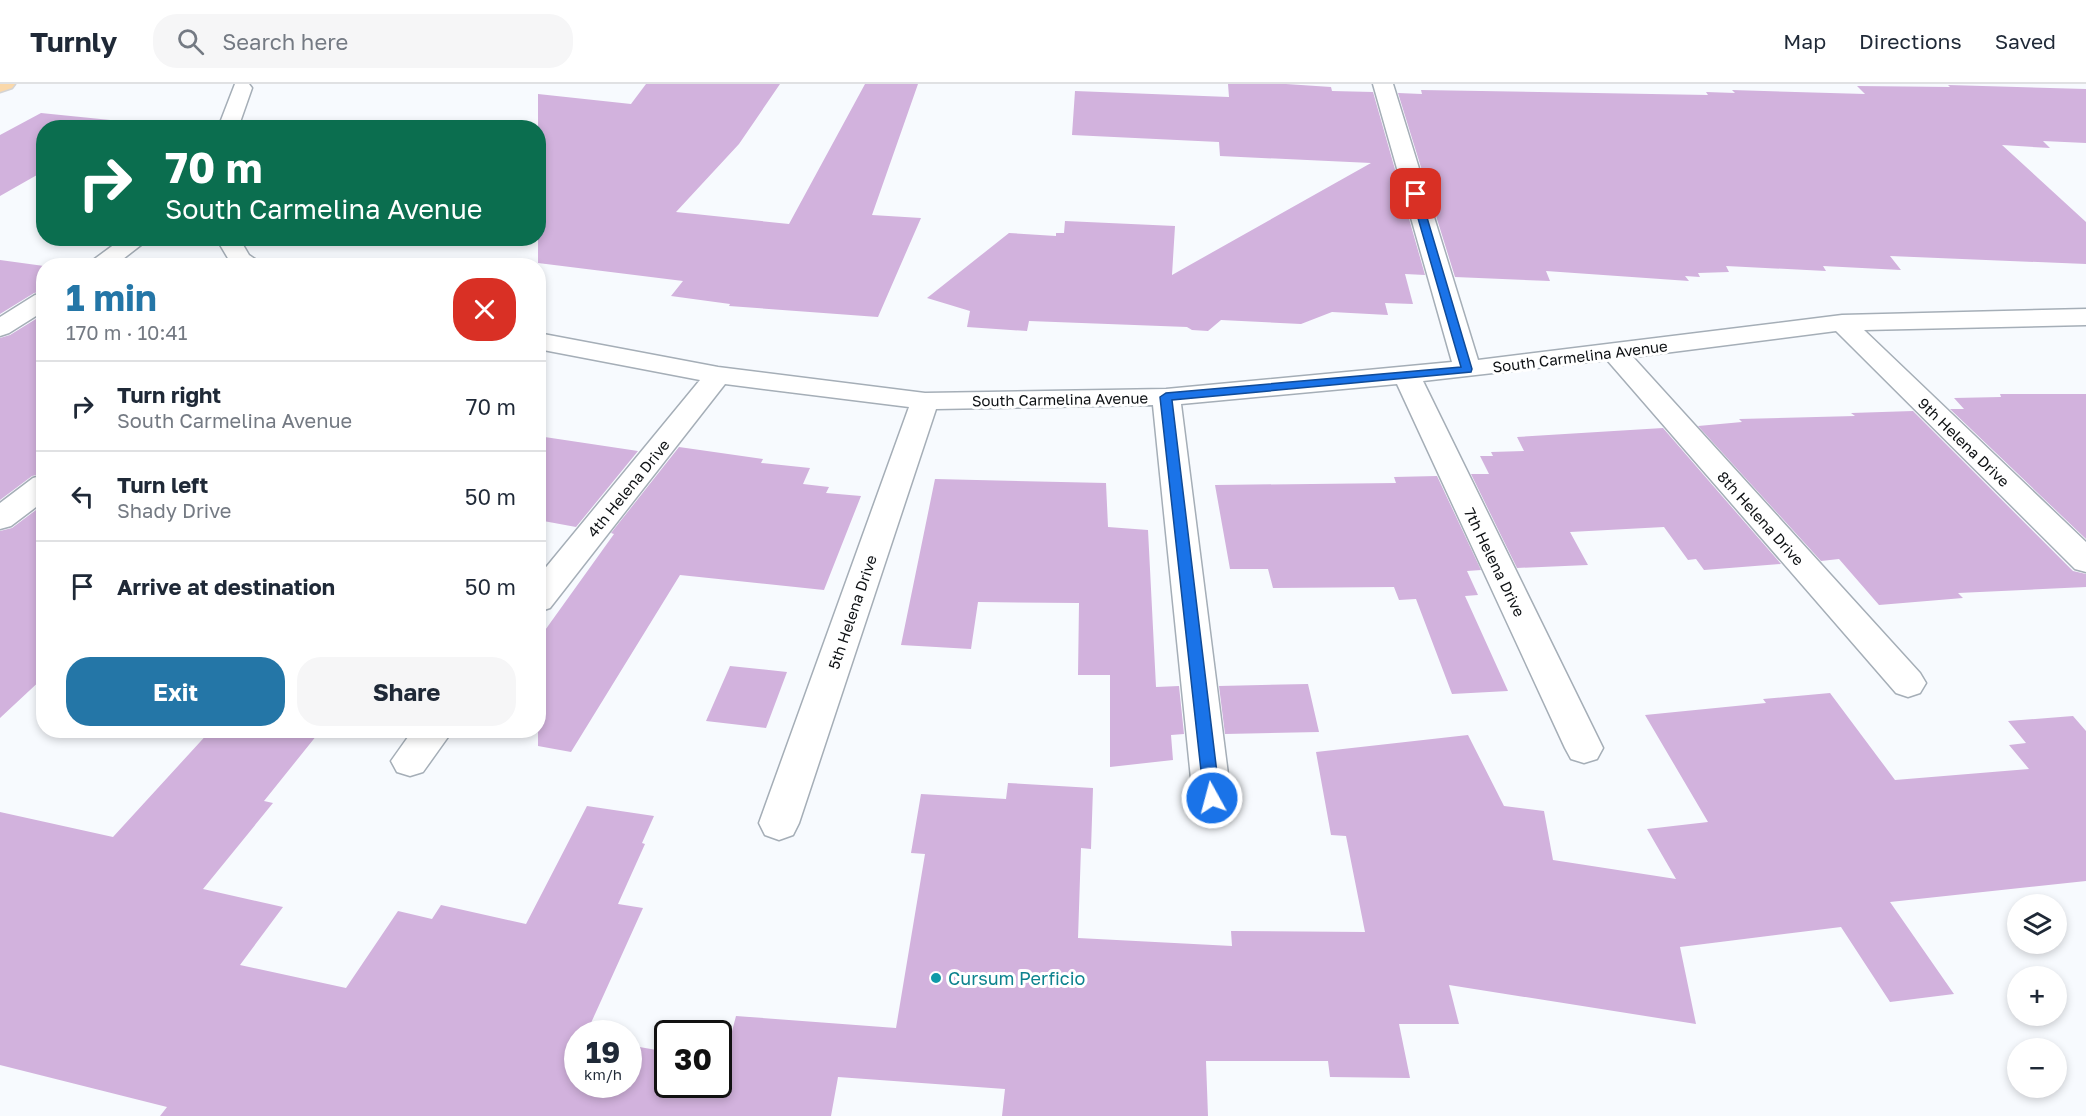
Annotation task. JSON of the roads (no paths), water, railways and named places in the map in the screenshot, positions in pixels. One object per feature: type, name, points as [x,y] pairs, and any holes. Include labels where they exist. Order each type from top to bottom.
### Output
[{"type":"main road","points":[[0,86],[5,84]]},
{"type":"street","points":[[222,84],[249,86],[232,120]]},
{"type":"street","points":[[1383,84],[1467,369]]},
{"type":"street","points":[[109,258],[127,246]]},
{"type":"street","points":[[0,328],[36,305]]},
{"type":"street","name":"South Carmelina Avenue","points":[[546,343],[718,375],[925,401],[1166,397],[1407,376],[1615,353],[1842,323],[2086,318]]},
{"type":"street","name":"9th Helena Drive","points":[[1842,323],[2086,561]]},
{"type":"street","name":"8th Helena Drive","points":[[1615,353],[1908,682]]},
{"type":"street","name":"4th Helena Drive","points":[[546,590],[718,375]]},
{"type":"street","name":"7th Helena Drive","points":[[1407,376],[1584,747]]},
{"type":"street","points":[[1166,397],[1212,798]]},
{"type":"street","name":"5th Helena Drive","points":[[779,823],[925,401]]},
{"type":"street","points":[[0,519],[36,491]]},
{"type":"street","points":[[410,761],[429,738]]},
{"type":"place","name":"Cursum Perficio","points":[[936,978]]}]
